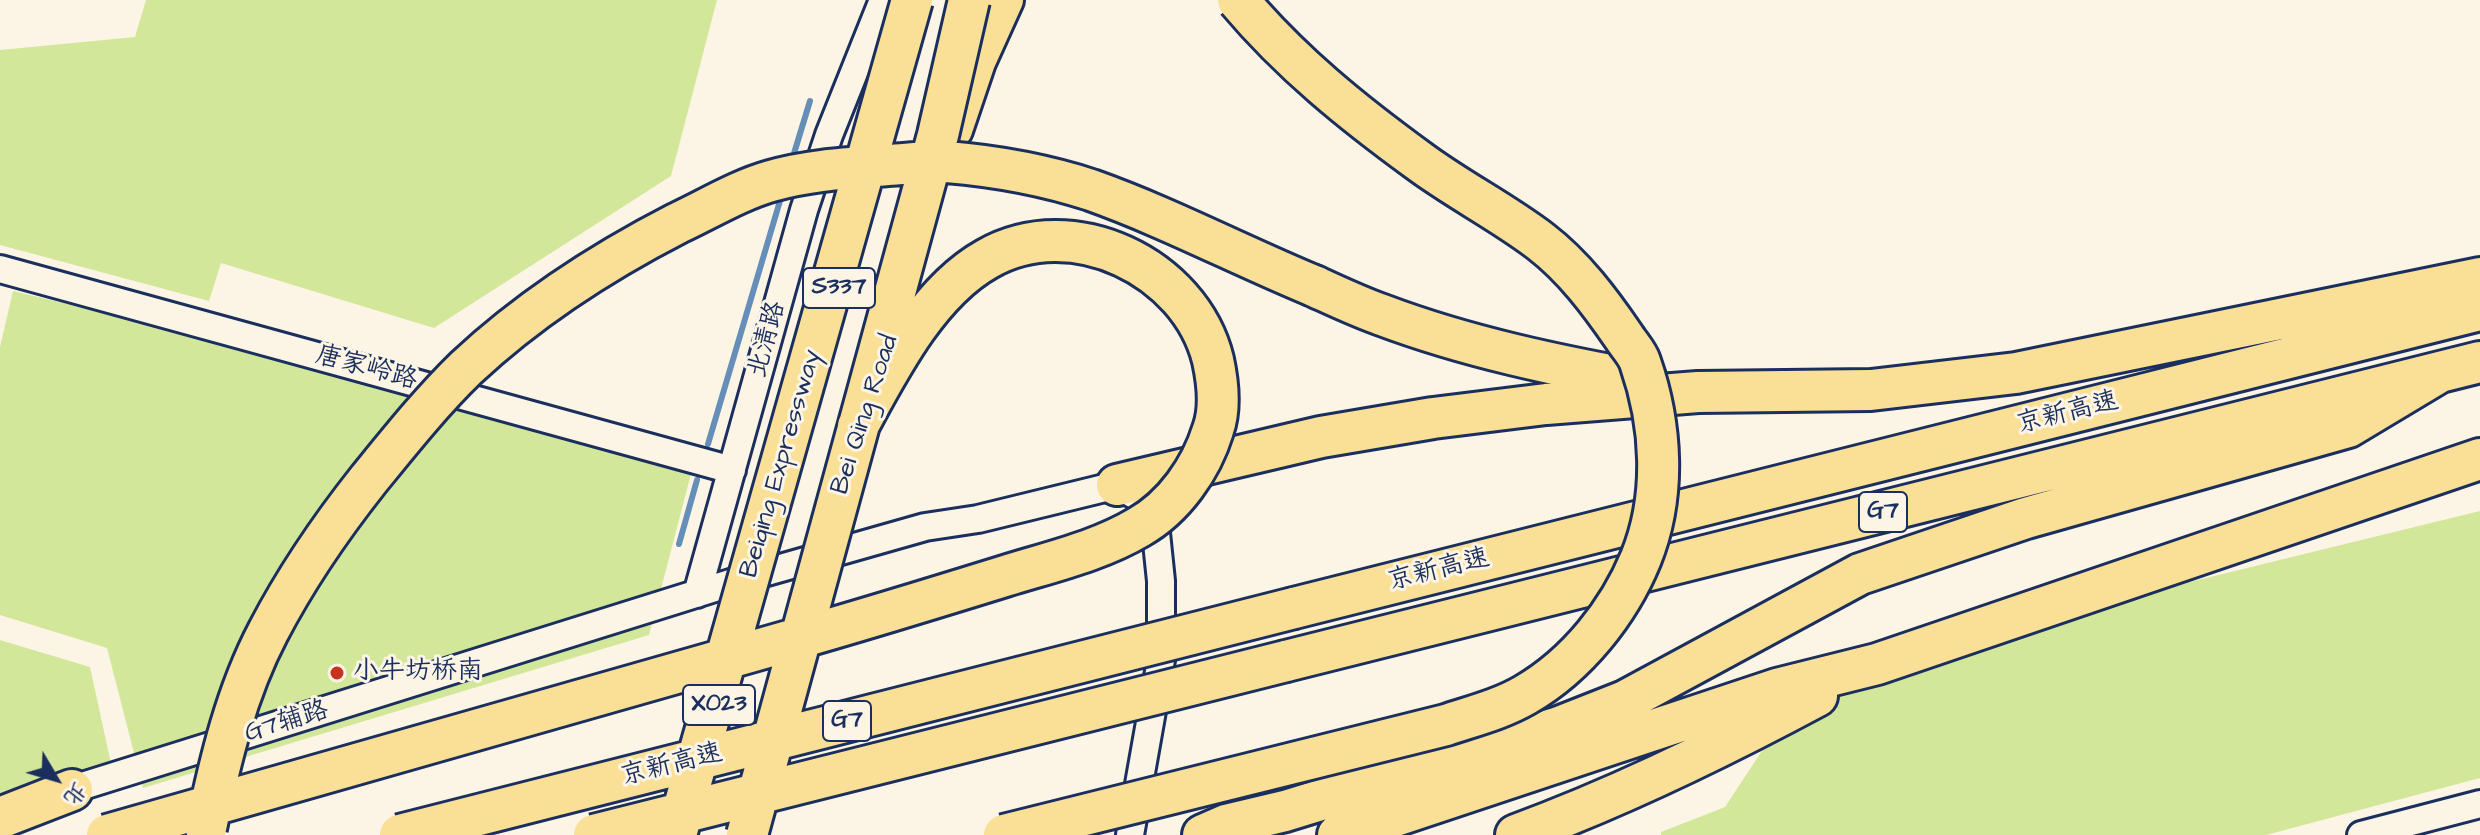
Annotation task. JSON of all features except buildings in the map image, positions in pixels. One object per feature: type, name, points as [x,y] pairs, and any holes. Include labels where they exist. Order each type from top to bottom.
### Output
[{"type":"highway","name":"Beiqing Expressway","points":[[676,835],[914,0]]},
{"type":"highway","points":[[747,835],[938,135],[969,0]]},
{"type":"highway","points":[[1004,835],[1446,725],[1514,700],[1527,694],[1578,654],[1612,612],[1631,582],[1647,543],[1658,494],[1658,448],[1653,411],[1639,359],[1593,295],[1541,242],[1427,168],[1321,85],[1273,41],[1238,0]]},
{"type":"highway","points":[[205,835],[215,782],[236,707],[266,634],[343,511],[411,427],[467,368],[501,338],[579,280],[645,240],[771,181],[828,171],[942,162],[1051,179],[1146,211],[1383,316],[1546,362],[1698,392]]},
{"type":"highway","points":[[107,835],[856,622],[1100,545],[1141,527],[1182,489],[1204,455],[1215,426],[1219,385],[1210,348],[1196,317],[1154,272],[1096,246],[1068,241],[1033,243],[1015,246],[988,257],[961,276],[933,306],[901,351],[858,426]]},
{"type":"highway","points":[[1117,485],[1321,437],[1433,418],[1546,404],[1698,392],[1871,390],[2016,373],[2480,278]]},
{"type":"highway","name":"京新高速","points":[[400,835],[2480,310]]},
{"type":"highway","name":"京新高速","points":[[594,835],[2480,362]]},
{"type":"highway","points":[[1203,835],[1226,825],[1285,811],[1559,727],[1625,701],[1860,574],[2026,518],[2348,427],[2438,373]]},
{"type":"highway","points":[[1338,835],[1777,689],[1877,664],[2480,459]]},
{"type":"highway","points":[[1516,835],[1559,820],[1741,737],[1877,664]]},
{"type":"highway","points":[[0,818],[72,790]]},
{"type":"main road","name":"S337","points":[[756,575],[882,137],[914,0]]},
{"type":"main road","name":"Bei Qing Road","points":[[739,835],[819,557],[861,437],[951,142],[978,62],[1006,0]]},
{"type":"main road","name":"X023","points":[[683,835],[756,575]]},
{"type":"street","name":"北清路","points":[[697,594],[804,210],[829,135],[883,0]]},
{"type":"street","name":"唐家岭路","points":[[0,269],[732,470]]},
{"type":"street","name":"G7辅路","points":[[0,811],[756,575],[925,527],[978,519],[1117,485]]},
{"type":"street","points":[[1117,485],[1143,500],[1156,533],[1161,581],[1161,660],[1130,835]]},
{"type":"street","points":[[2361,835],[2439,825],[2480,804]]},
{"type":"green space","points":[[146,0],[717,0],[671,176],[434,328],[221,263],[209,301],[0,245],[0,50],[135,37]]},
{"type":"green space","points":[[13,291],[189,333],[692,470],[649,635],[143,788],[107,648],[0,615],[0,347]]},
{"type":"green space","points":[[2480,511],[2480,778],[2266,835],[1661,835],[1661,832],[1725,807],[1794,702],[2116,600]]},
{"type":"green space","points":[[0,640],[90,667],[117,791],[0,819]]},
{"type":"waterway","points":[[792,160],[810,101]]},
{"type":"waterway","points":[[708,444],[782,194]]},
{"type":"waterway","points":[[679,544],[697,480]]},
{"type":"place","name":"小牛坊桥南","points":[[337,673]]}]
